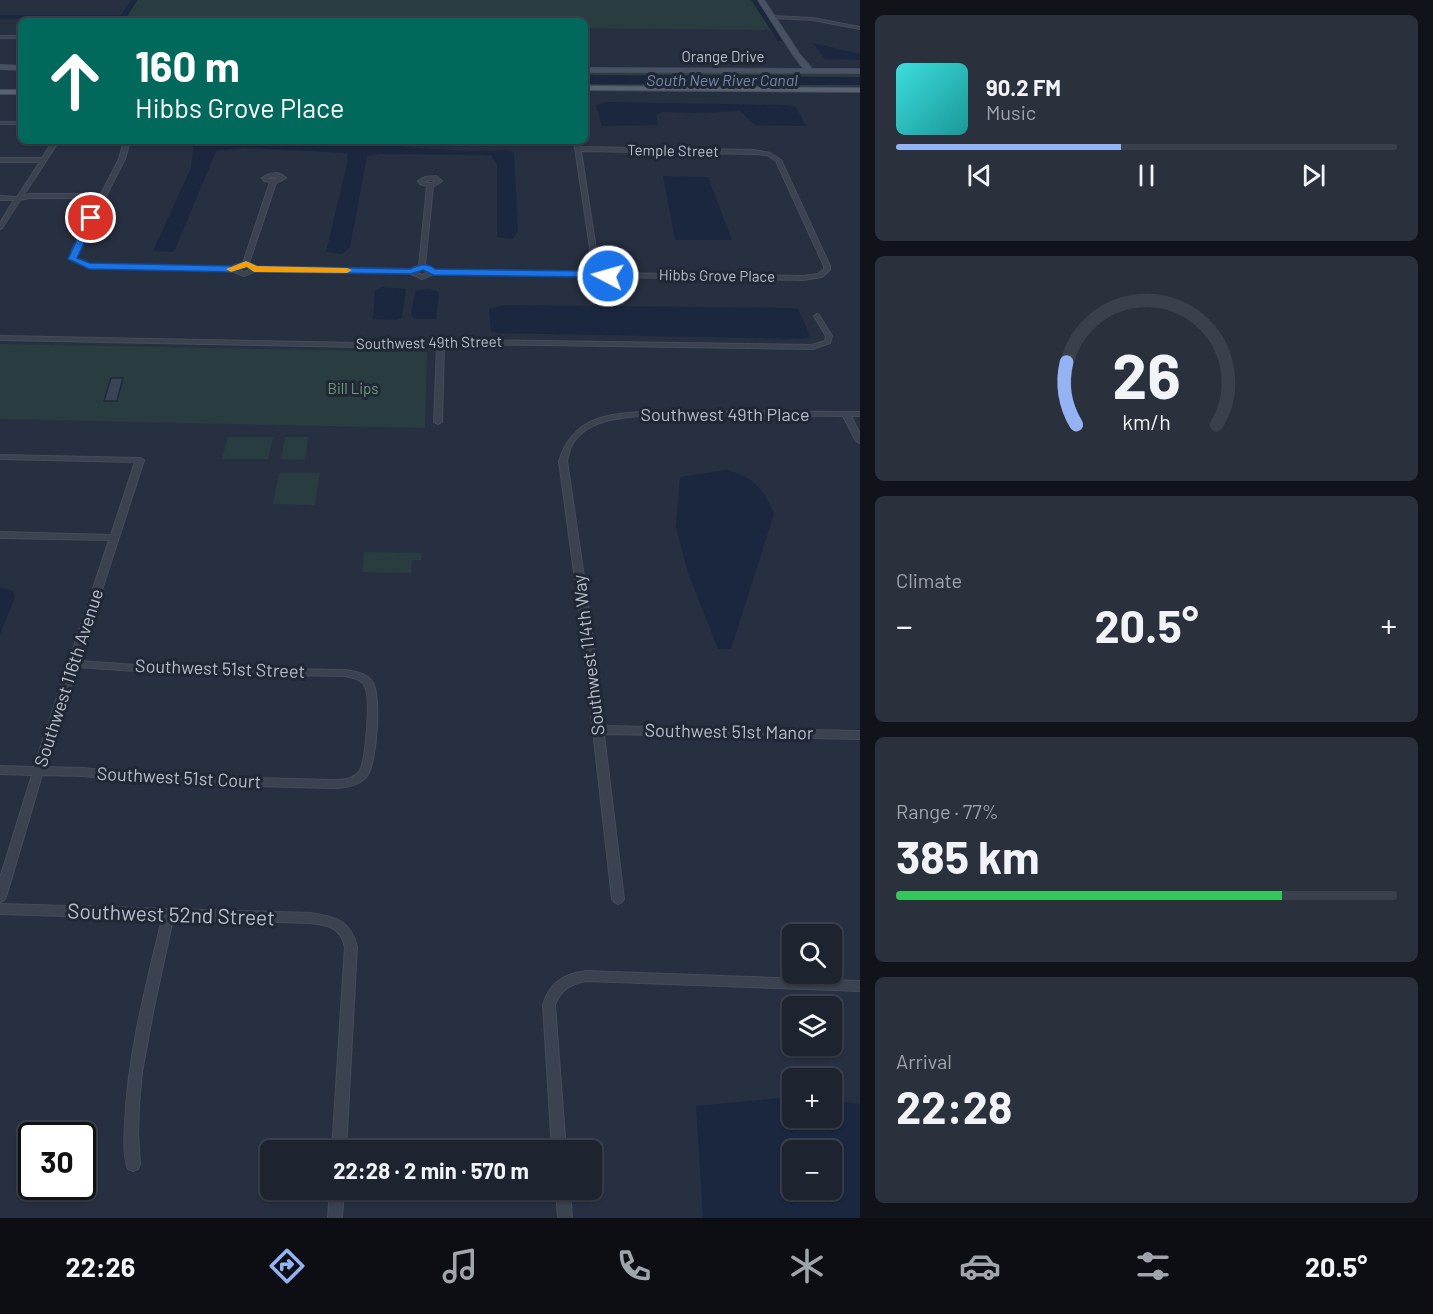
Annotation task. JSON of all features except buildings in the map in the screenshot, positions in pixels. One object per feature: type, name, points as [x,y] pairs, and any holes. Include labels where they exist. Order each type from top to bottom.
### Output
[{"type":"main road","points":[[0,86],[18,86]]},
{"type":"main road","points":[[588,88],[805,90],[860,96]]},
{"type":"main road","points":[[796,96],[805,90]]},
{"type":"main road","points":[[588,95],[796,96],[860,90]]},
{"type":"main road","points":[[0,92],[18,92]]},
{"type":"street","points":[[72,0],[81,0]]},
{"type":"street","points":[[761,0],[806,71]]},
{"type":"street","points":[[774,19],[824,22],[860,28]]},
{"type":"street","points":[[0,37],[18,37]]},
{"type":"street","points":[[0,67],[18,68]]},
{"type":"street","name":"Orange Drive","points":[[588,70],[860,71]]},
{"type":"street","points":[[0,123],[18,123]]},
{"type":"street","points":[[0,227],[54,144]]},
{"type":"street","points":[[126,144],[124,153],[72,259],[77,263],[99,266],[233,269],[246,264],[252,265],[254,269]]},
{"type":"street","points":[[578,144],[596,269]]},
{"type":"street","name":"Temple Street","points":[[579,149],[768,154],[778,160],[827,266],[824,273]]},
{"type":"street","points":[[0,160],[43,160]]},
{"type":"street","points":[[246,264],[273,182]]},
{"type":"street","points":[[422,267],[430,185]]},
{"type":"street","points":[[0,198],[25,201],[101,199]]},
{"type":"street","points":[[411,272],[422,267],[433,272]]},
{"type":"street","points":[[233,269],[240,273],[254,269],[411,272],[422,277],[433,272],[586,274],[596,269],[606,271],[609,275]]},
{"type":"street","name":"Hibbs Grove Place","points":[[586,274],[596,280],[604,279],[609,275],[803,278],[824,273]]},
{"type":"street","name":"Southwest 49th Street","points":[[0,338],[412,346],[441,343],[813,347],[823,346],[828,342],[829,336],[817,315]]},
{"type":"street","points":[[438,422],[441,343]]},
{"type":"street","name":"Southwest 49th Place","points":[[591,423],[622,416],[654,413],[860,414]]},
{"type":"street","points":[[846,414],[860,441]]},
{"type":"street","name":"Southwest 114th Way","points":[[591,423],[565,446],[563,461],[586,624],[618,899]]},
{"type":"street","name":"Southwest 116th Avenue","points":[[0,457],[140,460],[38,771],[0,897]]},
{"type":"street","points":[[0,535],[114,538]]},
{"type":"street","name":"Southwest 51st Street","points":[[74,663],[165,670],[345,673],[365,679],[370,684],[372,693],[368,762],[364,773],[358,778]]},
{"type":"street","name":"Southwest 51st Manor","points":[[598,730],[860,735]]},
{"type":"street","name":"Southwest 51st Court","points":[[0,770],[84,772],[141,779],[332,784],[342,784],[358,778]]},
{"type":"street","name":"Southwest 52nd Street","points":[[0,909],[168,916],[310,918],[332,921],[341,925],[347,933],[351,947],[340,1140]]},
{"type":"street","points":[[133,1164],[130,1139],[133,1099],[168,916]]},
{"type":"street","points":[[558,1140],[549,1005],[558,987],[571,979],[586,976],[860,986]]},
{"type":"street","points":[[335,1218],[336,1200]]},
{"type":"street","points":[[564,1200],[565,1218]]},
{"type":"green space","points":[[138,0],[753,0],[773,30],[588,28],[588,18],[126,18]]},
{"type":"green space","points":[[588,71],[860,72],[860,88],[588,86]]},
{"type":"green space","name":"Bill Lips","points":[[0,344],[427,352],[425,428],[0,419]]},
{"type":"green space","points":[[228,437],[273,437],[268,459],[222,459]]},
{"type":"green space","points":[[285,437],[308,437],[305,460],[281,459]]},
{"type":"green space","points":[[279,473],[320,473],[315,505],[273,504]]},
{"type":"green space","points":[[364,552],[422,553],[421,560],[412,560],[411,573],[362,572]]},
{"type":"water","points":[[813,43],[860,54],[860,60],[825,59]]},
{"type":"water","name":"South New River Canal","points":[[588,75],[860,77],[860,85],[588,84]]},
{"type":"water","points":[[607,102],[786,105],[796,107],[806,126],[755,125],[740,111],[663,112],[656,115],[658,125],[602,126],[596,105]]},
{"type":"water","points":[[194,144],[374,144],[470,151],[504,150],[514,152],[518,231],[513,239],[497,237],[497,164],[491,155],[380,154],[367,156],[350,247],[342,254],[326,252],[347,164],[347,153],[245,148],[216,151],[174,252],[153,251],[191,168]]},
{"type":"water","points":[[663,176],[708,177],[732,240],[675,240]]},
{"type":"water","points":[[383,287],[406,289],[402,318],[373,319],[375,291]]},
{"type":"water","points":[[428,289],[437,291],[439,294],[436,319],[415,319],[411,315],[415,292]]},
{"type":"water","points":[[504,305],[792,308],[798,309],[810,335],[809,338],[798,339],[496,333],[491,331],[489,309]]},
{"type":"water","points":[[727,470],[757,485],[774,514],[731,649],[718,649],[688,573],[676,527],[680,477]]},
{"type":"water","points":[[0,587],[13,591],[15,598],[0,634]]},
{"type":"water","points":[[782,1098],[782,1128],[842,1128],[842,1102],[860,1104],[860,1218],[703,1218],[696,1106]]},
{"type":"waterway","points":[[123,17],[134,0]]},
{"type":"waterway","points":[[754,0],[780,40]]},
{"type":"waterway","points":[[0,17],[123,17]]},
{"type":"slow traffic","points":[[231,269],[246,264],[252,265],[254,269],[347,270]]},
{"type":"route","points":[[91,218],[72,259],[89,266],[233,269],[246,264],[252,265],[254,269],[411,272],[422,267],[433,270],[433,272],[586,274],[596,269],[606,271],[608,276]]}]
